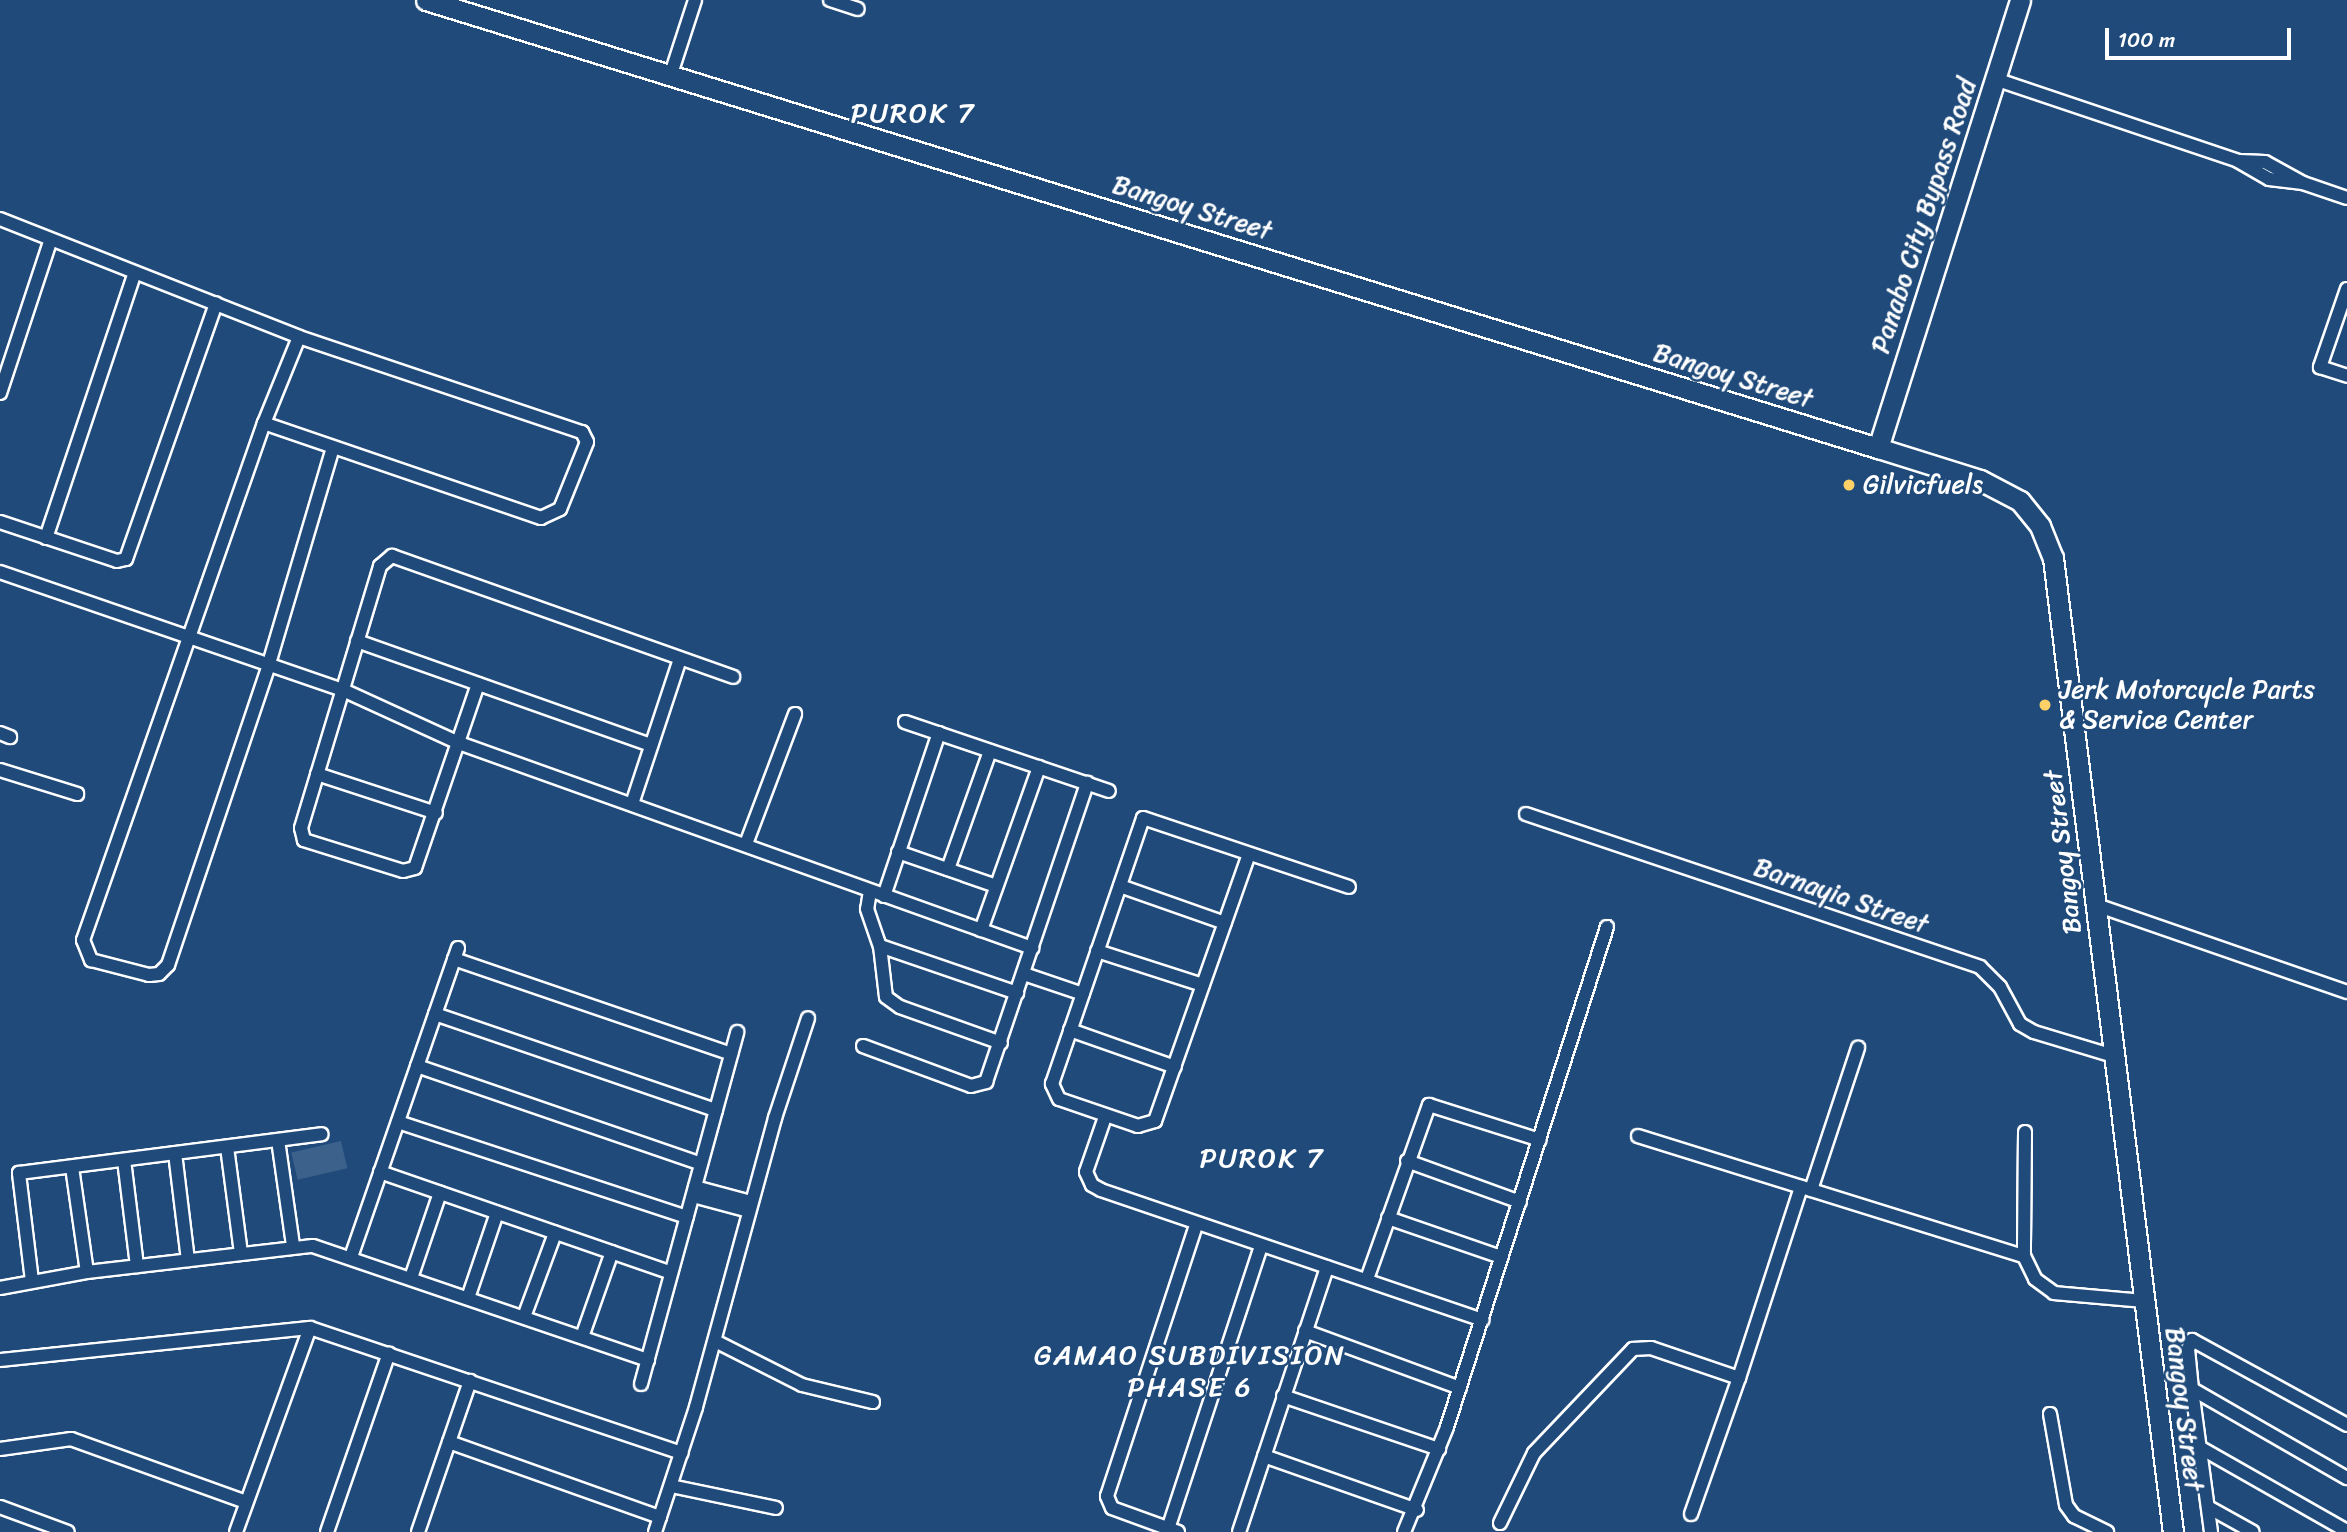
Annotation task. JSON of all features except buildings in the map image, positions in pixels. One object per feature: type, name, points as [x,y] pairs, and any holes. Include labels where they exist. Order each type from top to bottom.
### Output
[{"type":"main road","name":"Bangoy Street","points":[[426,0],[1878,448],[2001,490],[2031,512],[2048,540],[2173,1532]]},
{"type":"main road","name":"Panabo City Bypass Road","points":[[1878,448],[2020,0]]},
{"type":"street","points":[[670,77],[695,0]]},
{"type":"street","points":[[830,0],[858,9]]},
{"type":"street","points":[[1995,79],[2238,161],[2260,176],[2303,183],[2347,198]]},
{"type":"street","points":[[0,219],[50,242],[216,303],[299,337],[582,432],[587,442],[560,509],[541,518],[264,423]]},
{"type":"street","points":[[0,393],[50,242]]},
{"type":"street","points":[[46,537],[134,275]]},
{"type":"street","points":[[2347,289],[2320,367],[2347,376]]},
{"type":"street","points":[[0,522],[117,561],[128,556],[216,303]]},
{"type":"street","points":[[299,337],[264,423],[83,940],[91,960],[149,975],[159,974],[168,965],[268,667],[333,448]]},
{"type":"street","points":[[478,684],[421,861],[410,870],[307,844],[302,828],[317,774],[380,566],[392,556],[733,677]]},
{"type":"street","points":[[0,572],[268,667],[343,690],[459,743],[1032,948]]},
{"type":"street","points":[[358,641],[651,745]]},
{"type":"street","points":[[632,804],[680,659]]},
{"type":"street","points":[[746,844],[795,714]]},
{"type":"street","points":[[905,722],[1110,791]]},
{"type":"street","points":[[884,896],[939,733]]},
{"type":"street","points":[[948,869],[990,751]]},
{"type":"street","points":[[981,930],[1039,767]]},
{"type":"street","points":[[0,769],[77,794]]},
{"type":"street","points":[[317,774],[436,813]]},
{"type":"street","points":[[863,1046],[978,1087],[986,1082],[1087,783]]},
{"type":"street","name":"Barnayia Street","points":[[1526,814],[1980,967],[2000,987],[2020,1024],[2114,1056]]},
{"type":"street","points":[[1249,854],[1175,1066],[1151,1125],[1138,1126],[1105,1117],[1053,1094],[1052,1084],[1143,818],[1349,887]]},
{"type":"street","points":[[898,852],[996,886]]},
{"type":"street","points":[[1120,886],[1225,923]]},
{"type":"street","points":[[870,891],[867,909],[880,946],[884,991],[890,1002],[1001,1043]]},
{"type":"street","points":[[2096,905],[2347,992]]},
{"type":"street","points":[[1404,1532],[1417,1510],[1460,1388],[1607,927]]},
{"type":"street","points":[[880,946],[1017,993]]},
{"type":"street","points":[[1097,951],[1203,985]]},
{"type":"street","points":[[351,1257],[456,954],[732,1054]]},
{"type":"street","points":[[1024,974],[1083,994]]},
{"type":"street","points":[[435,1014],[716,1110]]},
{"type":"street","points":[[655,1532],[682,1453],[750,1207],[808,1018]]},
{"type":"street","points":[[1070,1030],[1175,1066]]},
{"type":"street","points":[[641,1384],[737,1032]]},
{"type":"street","points":[[1690,1514],[1858,1048]]},
{"type":"street","points":[[417,1066],[701,1164]]},
{"type":"street","points":[[1367,1279],[1423,1115],[1433,1104],[1540,1140]]},
{"type":"street","points":[[1105,1117],[1088,1162],[1092,1185],[1196,1226],[1367,1279],[1482,1320]]},
{"type":"street","points":[[398,1122],[687,1217]]},
{"type":"street","points":[[2025,1132],[2024,1256],[2046,1291],[2144,1301]]},
{"type":"street","points":[[32,1281],[19,1173],[322,1134]]},
{"type":"street","points":[[1638,1136],[2024,1256]]},
{"type":"street","points":[[278,1140],[293,1247]]},
{"type":"street","points":[[227,1147],[241,1253]]},
{"type":"street","points":[[175,1153],[188,1260]]},
{"type":"street","points":[[124,1160],[137,1266]]},
{"type":"street","points":[[1407,1161],[1520,1202]]},
{"type":"street","points":[[72,1167],[87,1272]]},
{"type":"street","points":[[380,1172],[671,1273]]},
{"type":"street","points":[[694,1191],[750,1207]]},
{"type":"street","points":[[411,1278],[440,1193]]},
{"type":"street","points":[[468,1298],[497,1213]]},
{"type":"street","points":[[1388,1217],[1501,1257]]},
{"type":"street","points":[[1196,1226],[1110,1486],[1108,1503],[1112,1508],[1173,1530],[1261,1246]]},
{"type":"street","points":[[524,1317],[555,1233]]},
{"type":"street","points":[[0,1288],[87,1272],[293,1247],[323,1248],[648,1360]]},
{"type":"street","points":[[582,1337],[612,1252]]},
{"type":"street","points":[[1239,1532],[1326,1267]]},
{"type":"street","points":[[0,1360],[310,1328],[682,1453]]},
{"type":"street","points":[[236,1532],[310,1328]]},
{"type":"street","points":[[1304,1331],[1460,1388]]},
{"type":"street","points":[[2211,1532],[2188,1349],[2192,1340],[2198,1340],[2347,1425]]},
{"type":"street","points":[[715,1341],[802,1385],[873,1402]]},
{"type":"street","points":[[1500,1523],[1534,1453],[1633,1349],[1651,1348],[1739,1378]]},
{"type":"street","points":[[327,1532],[389,1353]]},
{"type":"street","points":[[418,1532],[470,1381]]},
{"type":"street","points":[[2192,1389],[2347,1478]]},
{"type":"street","points":[[1283,1396],[1439,1449]]},
{"type":"street","points":[[2050,1414],[2066,1505],[2074,1516],[2107,1532]]},
{"type":"street","points":[[0,1449],[71,1439],[246,1502]]},
{"type":"street","points":[[449,1442],[660,1517]]},
{"type":"street","points":[[2199,1447],[2347,1531]]},
{"type":"street","points":[[1264,1456],[1417,1510]]},
{"type":"street","points":[[671,1486],[776,1508]]},
{"type":"street","points":[[0,1507],[68,1532]]},
{"type":"street","points":[[2208,1507],[2253,1532]]},
{"type":"shaded area","points":[[341,1141],[347,1168],[298,1180],[291,1152]]},
{"type":"place","name":"Gilvicfuels","points":[[1849,485]]},
{"type":"place","name":"Jerk Motorcycle Parts & Service Center","points":[[2045,705]]},
{"type":"district","name":"PUROK 7","points":[[913,113]]},
{"type":"district","name":"PUROK 7","points":[[1262,1158]]},
{"type":"district","name":"GAMAO SUBDIVISION PHASE 6","points":[[1190,1371]]}]
